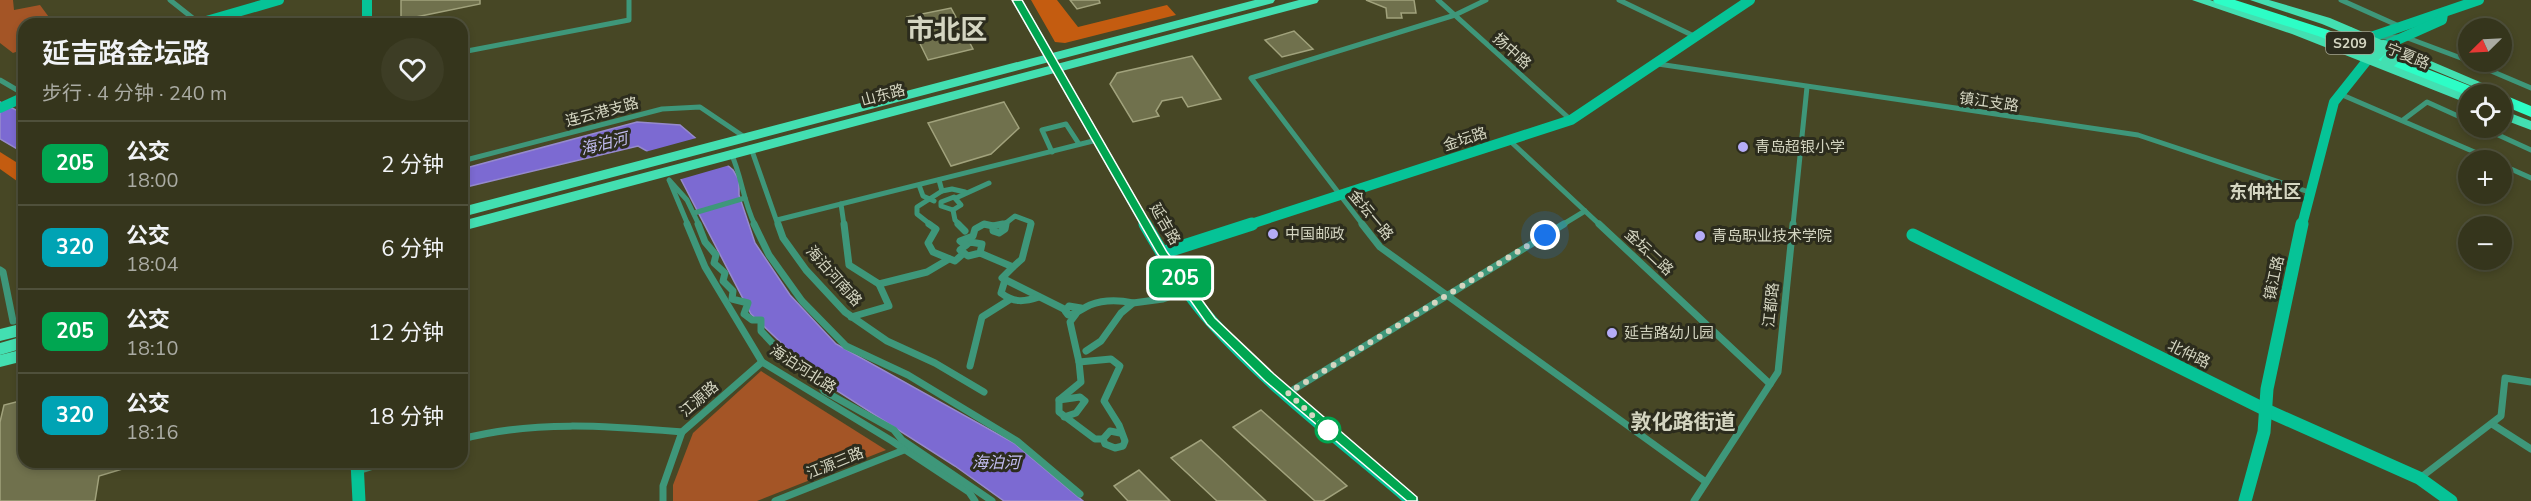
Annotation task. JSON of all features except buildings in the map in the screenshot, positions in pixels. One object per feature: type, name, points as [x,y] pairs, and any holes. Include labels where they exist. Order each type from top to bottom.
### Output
[{"type":"highway","name":"S209","points":[[2220,0],[2323,33],[2458,86]]},
{"type":"highway","name":"S209","points":[[2238,0],[2329,30],[2467,84]]},
{"type":"highway","points":[[2512,102],[2531,112]]},
{"type":"highway","points":[[2512,110],[2531,119]]},
{"type":"main road","name":"山东路","points":[[1053,63],[1269,0]]},
{"type":"main road","name":"山东路","points":[[468,210],[709,145],[747,142],[1053,63],[1313,0]]},
{"type":"main road","name":"宁夏路","points":[[2198,0],[2340,37],[2360,45],[2371,57],[2458,95]]},
{"type":"main road","name":"宁夏路","points":[[2256,0],[2360,45],[2384,46],[2474,84]]},
{"type":"main road","name":"镇江路","points":[[2371,57],[2384,46]]},
{"type":"main road","points":[[2390,65],[2403,53]]},
{"type":"main road","name":"宁夏路","points":[[2512,100],[2531,107]]},
{"type":"main road","points":[[2512,118],[2531,126]]},
{"type":"main road","name":"山东路","points":[[468,225],[668,175],[726,154],[747,142]]},
{"type":"main road","points":[[0,335],[15,323]]},
{"type":"main road","points":[[0,349],[18,344]]},
{"type":"main road","points":[[0,361],[18,356]]},
{"type":"street","points":[[170,0],[192,18]]},
{"type":"street","points":[[216,18],[279,0]]},
{"type":"street","points":[[366,18],[367,0]]},
{"type":"street","points":[[468,51],[629,20],[629,0]]},
{"type":"street","name":"延吉路","points":[[1017,0],[1162,253],[1217,329],[1412,501]]},
{"type":"street","name":"扬中路","points":[[1438,0],[1571,120]]},
{"type":"street","name":"金坛一路","points":[[1486,0],[1455,15],[1251,78],[1380,247],[1706,482]]},
{"type":"street","points":[[1619,0],[1697,37]]},
{"type":"street","name":"金坛路","points":[[1162,253],[1571,120],[1658,64],[1750,0]]},
{"type":"street","points":[[2341,0],[2399,27]]},
{"type":"street","name":"镇江路","points":[[2360,45],[2399,27],[2479,0]]},
{"type":"street","name":"镇江路","points":[[2384,46],[2442,20],[2443,14]]},
{"type":"street","points":[[2358,71],[2360,45],[2405,37],[2458,57]]},
{"type":"street","name":"镇江路","points":[[2245,501],[2264,432],[2267,389],[2309,192],[2334,102],[2371,57]]},
{"type":"street","name":"镇江支路","points":[[1658,64],[2138,135],[2309,192]]},
{"type":"street","points":[[2494,72],[2531,88]]},
{"type":"street","points":[[0,80],[18,91]]},
{"type":"street","name":"江都路","points":[[1694,501],[1778,372],[1807,87]]},
{"type":"street","points":[[2340,94],[2470,150]]},
{"type":"street","points":[[0,108],[18,98]]},
{"type":"street","points":[[2403,120],[2427,102],[2458,116]]},
{"type":"street","name":"连云港支路","points":[[468,159],[662,109],[700,107],[747,142]]},
{"type":"street","points":[[1052,152],[1042,130],[1066,124],[1079,144]]},
{"type":"street","points":[[2505,138],[2531,150]]},
{"type":"street","points":[[777,220],[1097,140]]},
{"type":"street","name":"金坛二路","points":[[1509,140],[1770,384]]},
{"type":"street","name":"海泊河南路","points":[[747,142],[783,238],[806,270],[851,317],[887,341],[935,363],[984,392]]},
{"type":"street","points":[[726,154],[742,178],[741,188],[769,255],[802,301],[846,346],[908,375],[1007,435],[1080,494]]},
{"type":"street","points":[[2512,169],[2530,176]]},
{"type":"street","points":[[668,175],[680,188],[694,213],[709,251],[716,255],[714,263],[725,273],[723,281],[734,291],[732,299],[748,303],[744,314],[752,320],[761,320],[761,331],[770,336],[783,356],[799,370],[809,372],[818,379],[824,391],[894,430],[902,440],[966,481],[992,501]]},
{"type":"street","name":"海泊河北路","points":[[668,175],[705,267],[743,334],[762,362],[969,492],[975,501]]},
{"type":"street","points":[[939,180],[942,191]]},
{"type":"street","points":[[941,204],[946,198],[956,198],[989,183]]},
{"type":"street","points":[[919,185],[923,196],[945,208],[953,210],[961,205],[956,198]]},
{"type":"street","points":[[964,253],[955,261],[933,252],[928,243],[936,229],[917,214],[916,207],[942,191],[952,189],[965,192]]},
{"type":"street","points":[[694,213],[745,198]]},
{"type":"street","points":[[841,204],[849,264],[879,284],[889,306],[851,317]]},
{"type":"street","points":[[953,210],[955,220],[965,233],[974,236],[975,229],[984,224],[993,226],[993,231],[999,233],[1015,216],[1031,222],[1022,258],[1002,278],[1066,310],[1068,315],[1076,314]]},
{"type":"street","points":[[1288,393],[1446,294],[1585,211]]},
{"type":"street","points":[[965,233],[960,241],[966,245]]},
{"type":"street","name":"北仲路","points":[[1913,235],[2266,410],[2419,478],[2451,501]]},
{"type":"street","points":[[980,253],[982,244],[970,242],[960,250],[968,256],[980,253],[1013,267]]},
{"type":"street","points":[[879,284],[927,272],[949,259]]},
{"type":"street","points":[[0,270],[3,272],[15,323]]},
{"type":"street","points":[[1005,280],[1001,286],[1001,293],[1009,300],[1025,302],[1039,297]]},
{"type":"street","points":[[1066,310],[1069,306],[1082,308],[1117,299],[1133,303],[1163,299],[1188,290]]},
{"type":"street","points":[[970,366],[982,317],[1009,300]]},
{"type":"street","points":[[1086,351],[1101,341],[1121,313],[1133,303]]},
{"type":"street","points":[[1059,400],[1081,382],[1071,322],[1082,308]]},
{"type":"street","points":[[1079,362],[1111,359],[1120,366],[1104,401],[1119,425],[1120,433],[1125,441],[1123,446],[1115,448],[1105,444],[1103,439]]},
{"type":"street","name":"江源路","points":[[663,501],[663,486],[682,432],[762,362]]},
{"type":"street","points":[[2419,478],[2501,416],[2505,378],[2531,382]]},
{"type":"street","points":[[1059,400],[1080,397],[1085,401],[1076,413],[1064,417]]},
{"type":"street","points":[[1059,400],[1059,412],[1078,424],[1095,439],[1103,439],[1110,431],[1120,433]]},
{"type":"street","points":[[468,436],[551,424],[682,432]]},
{"type":"street","points":[[2492,424],[2531,449]]},
{"type":"street","name":"江源三路","points":[[775,501],[904,450]]},
{"type":"street","points":[[357,468],[359,501]]},
{"type":"shaded area","points":[[0,0],[13,0],[14,10],[40,5],[50,18],[18,18],[18,51],[13,53],[0,43]]},
{"type":"shaded area","points":[[1031,0],[1057,0],[1078,27],[1167,5],[1176,15],[1065,43],[1055,42]]},
{"type":"shaded area","points":[[0,152],[18,163],[18,182],[0,169]]},
{"type":"shaded area","points":[[761,371],[886,450],[757,501],[673,501],[673,485],[693,433]]},
{"type":"water","points":[[0,102],[18,111],[18,150],[0,139]]},
{"type":"water","name":"海泊河","points":[[637,122],[680,125],[733,170],[739,180],[739,195],[755,243],[790,295],[836,344],[1014,443],[1083,501],[1004,501],[955,466],[820,380],[751,314],[674,166],[638,146],[468,187],[468,167]]},
{"type":"pier","points":[[700,137],[730,165],[678,180],[672,168],[645,152]]},
{"type":"bus line","name":"205","points":[[1017,0],[1162,253],[1217,329],[1269,378],[1412,501]]},
{"type":"place","name":"青岛超银小学","points":[[1743,147]]},
{"type":"place","name":"中国邮政","points":[[1273,234]]},
{"type":"place","name":"青岛职业技术学院","points":[[1700,236]]},
{"type":"place","name":"延吉路幼儿园","points":[[1612,333]]},
{"type":"district","name":"市北区","points":[[947,30]]},
{"type":"district","name":"东仲社区","points":[[2265,192]]},
{"type":"district","name":"敦化路街道","points":[[1683,422]]},
{"type":"route","points":[[1328,430],[1330,431],[1288,393],[1545,235]]}]
